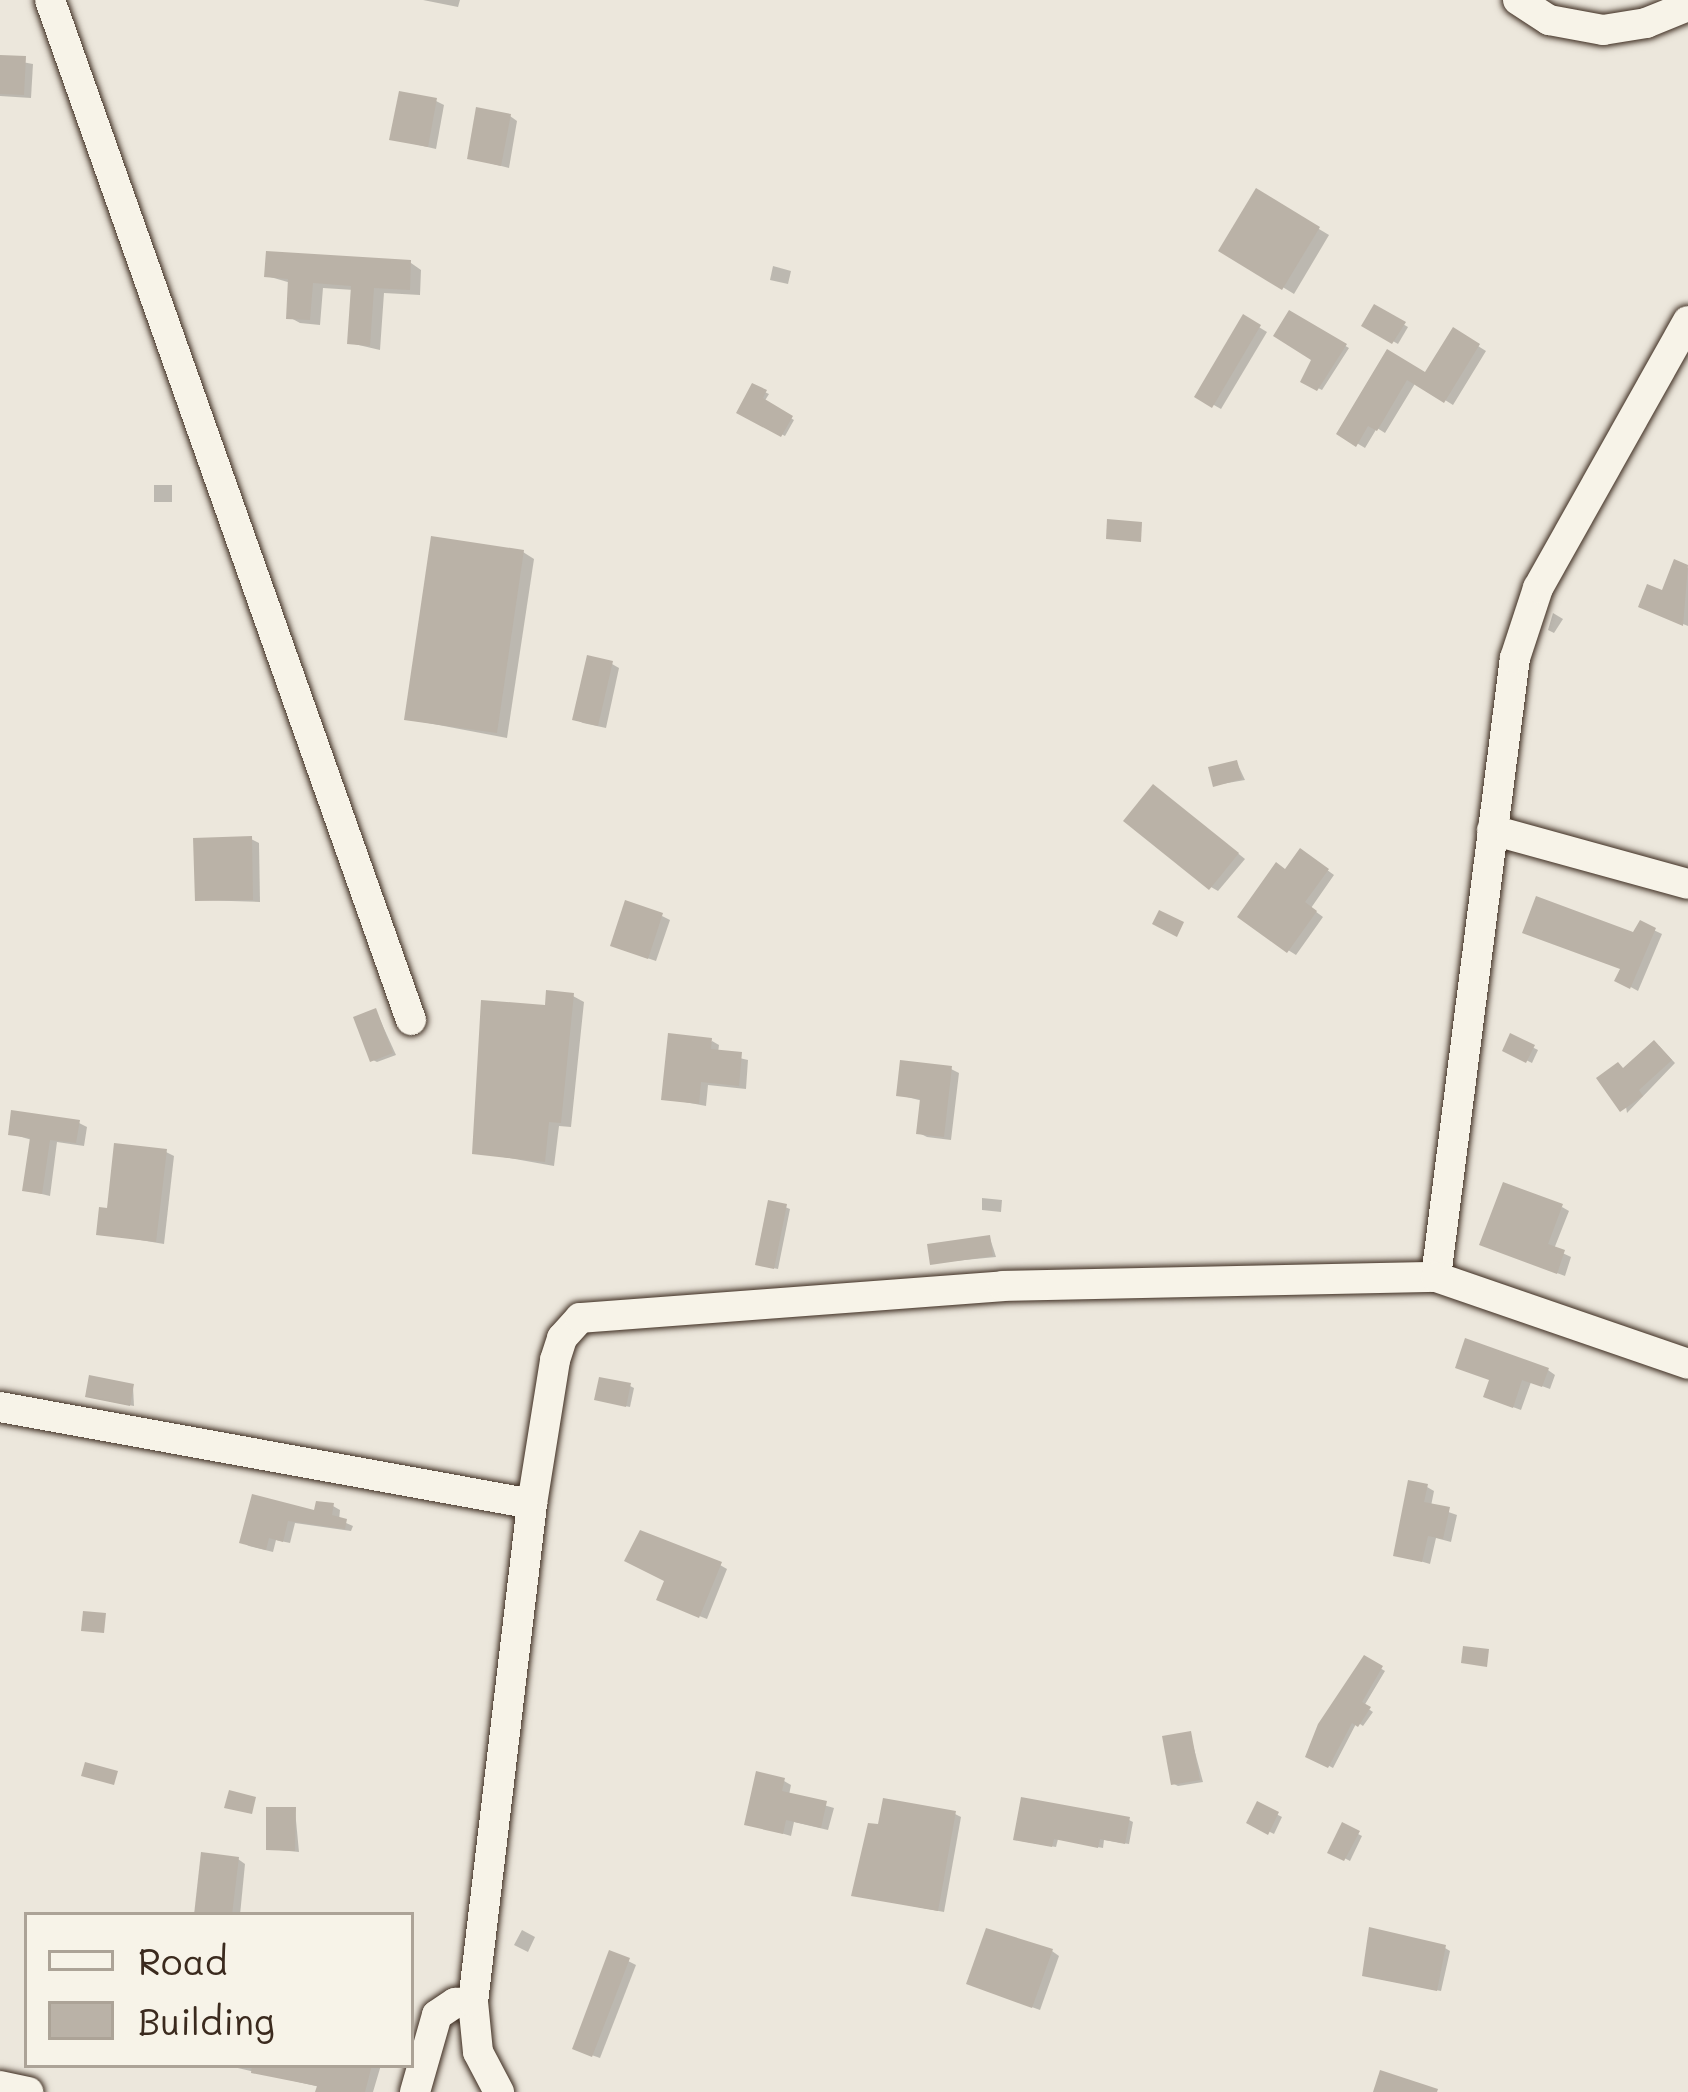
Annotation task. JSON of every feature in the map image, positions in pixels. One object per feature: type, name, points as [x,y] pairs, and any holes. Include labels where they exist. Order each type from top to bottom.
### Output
[{"type":"street","points":[[50,0],[411,1020]]},
{"type":"street","points":[[1518,0],[1549,20],[1603,30],[1646,23],[1688,6]]},
{"type":"street","points":[[1436,1277],[1515,658],[1538,587],[1688,321]]},
{"type":"street","points":[[1492,830],[1688,884]]},
{"type":"street","points":[[478,2052],[473,2002],[532,1504],[555,1360],[562,1338],[580,1318],[1003,1286],[1436,1277],[1688,1364]]},
{"type":"street","points":[[0,1407],[532,1504]]},
{"type":"street","points":[[416,2092],[436,2015],[455,2003],[473,2002]]},
{"type":"street","points":[[436,2015],[478,2052],[499,2092]]},
{"type":"street","points":[[0,2086],[28,2092]]},
{"type":"building","points":[[0,55],[26,56],[24,95],[0,94]]},
{"type":"building","points":[[399,91],[437,98],[428,147],[389,140]]},
{"type":"building","points":[[476,107],[511,114],[501,166],[467,159]]},
{"type":"building","points":[[1256,188],[1320,227],[1282,290],[1218,251]]},
{"type":"building","points":[[266,251],[411,260],[410,290],[374,288],[370,346],[347,344],[351,286],[313,283],[310,320],[286,319],[288,279],[264,277]]},
{"type":"building","points":[[1374,304],[1406,322],[1392,344],[1361,326]]},
{"type":"building","points":[[1289,310],[1347,344],[1317,391],[1300,382],[1311,360],[1273,336]]},
{"type":"building","points":[[1243,314],[1261,325],[1212,408],[1194,397]]},
{"type":"building","points":[[1453,327],[1480,344],[1444,403],[1407,380],[1377,431],[1368,426],[1356,447],[1336,434],[1387,349],[1425,372]]},
{"type":"building","points":[[752,383],[767,390],[763,398],[793,416],[781,437],[736,413]]},
{"type":"building","points":[[1107,519],[1142,522],[1141,542],[1106,539]]},
{"type":"building","points":[[431,536],[524,550],[497,733],[404,720]]},
{"type":"building","points":[[1674,559],[1688,565],[1683,626],[1638,607],[1647,584],[1662,590]]},
{"type":"building","points":[[587,655],[613,661],[598,726],[572,720]]},
{"type":"building","points":[[1237,760],[1242,779],[1213,787],[1208,767]]},
{"type":"building","points":[[1153,784],[1239,853],[1209,890],[1123,821]]},
{"type":"building","points":[[252,836],[253,900],[195,901],[193,838]]},
{"type":"building","points":[[1300,848],[1329,869],[1305,902],[1317,911],[1287,953],[1237,917],[1276,862],[1285,869]]},
{"type":"building","points":[[1536,896],[1633,932],[1640,920],[1656,928],[1630,989],[1614,981],[1620,969],[1522,933]]},
{"type":"building","points":[[625,900],[663,913],[648,959],[610,946]]},
{"type":"building","points":[[1159,910],[1184,922],[1177,937],[1152,924]]},
{"type":"building","points":[[546,990],[574,993],[561,1123],[549,1122],[545,1162],[472,1154],[481,1000],[545,1005]]},
{"type":"building","points":[[376,1008],[393,1053],[370,1062],[353,1017]]},
{"type":"building","points":[[668,1033],[712,1038],[711,1049],[742,1052],[739,1086],[701,1082],[699,1104],[661,1100]]},
{"type":"building","points":[[1510,1033],[1535,1045],[1526,1063],[1502,1051]]},
{"type":"building","points":[[1654,1040],[1672,1060],[1639,1090],[1643,1096],[1620,1112],[1596,1078],[1618,1062],[1623,1068]]},
{"type":"building","points":[[900,1060],[952,1066],[944,1137],[916,1134],[920,1099],[896,1096]]},
{"type":"building","points":[[11,1110],[80,1120],[76,1143],[50,1140],[42,1194],[22,1191],[30,1138],[8,1135]]},
{"type":"building","points":[[114,1143],[167,1149],[156,1242],[96,1235],[99,1207],[107,1208]]},
{"type":"building","points":[[1503,1182],[1563,1204],[1548,1244],[1565,1250],[1557,1274],[1479,1245]]},
{"type":"building","points":[[768,1200],[787,1204],[774,1269],[755,1265]]},
{"type":"building","points":[[990,1235],[993,1256],[930,1265],[927,1244]]},
{"type":"building","points":[[1465,1338],[1549,1368],[1542,1387],[1522,1380],[1513,1408],[1483,1397],[1489,1380],[1455,1368]]},
{"type":"building","points":[[89,1375],[134,1384],[130,1406],[85,1397]]},
{"type":"building","points":[[599,1377],[631,1383],[626,1407],[594,1400]]},
{"type":"building","points":[[1408,1480],[1428,1484],[1424,1502],[1450,1507],[1443,1539],[1428,1536],[1422,1562],[1393,1556]]},
{"type":"building","points":[[252,1494],[314,1510],[316,1501],[334,1503],[332,1515],[347,1519],[345,1529],[288,1521],[283,1542],[269,1538],[266,1550],[239,1543]]},
{"type":"building","points":[[640,1530],[722,1562],[699,1618],[656,1600],[664,1581],[624,1561]]},
{"type":"building","points":[[83,1611],[106,1613],[104,1633],[81,1631]]},
{"type":"building","points":[[1463,1646],[1489,1649],[1487,1667],[1461,1663]]},
{"type":"building","points":[[1364,1655],[1383,1666],[1362,1702],[1371,1707],[1358,1727],[1352,1723],[1328,1768],[1305,1757],[1318,1724]]},
{"type":"building","points":[[1191,1731],[1200,1780],[1171,1785],[1162,1736]]},
{"type":"building","points":[[85,1762],[118,1771],[114,1785],[81,1776]]},
{"type":"building","points":[[756,1771],[785,1778],[782,1791],[827,1801],[821,1828],[786,1820],[783,1834],[744,1825]]},
{"type":"building","points":[[229,1790],[256,1797],[252,1814],[224,1808]]},
{"type":"building","points":[[1021,1797],[1130,1817],[1125,1844],[1100,1839],[1098,1848],[1054,1839],[1052,1847],[1013,1840]]},
{"type":"building","points":[[883,1798],[956,1811],[938,1911],[851,1896],[868,1823],[878,1824]]},
{"type":"building","points":[[1257,1801],[1279,1812],[1268,1835],[1246,1823]]},
{"type":"building","points":[[266,1807],[296,1807],[295,1851],[266,1850]]},
{"type":"building","points":[[1342,1822],[1360,1831],[1344,1861],[1327,1853]]},
{"type":"building","points":[[201,1852],[239,1857],[232,1912],[194,1912]]},
{"type":"building","points":[[1369,1927],[1446,1945],[1437,1991],[1362,1976]]},
{"type":"building","points":[[986,1928],[1053,1949],[1032,2008],[966,1984]]},
{"type":"building","points":[[609,1950],[630,1958],[592,2057],[572,2049]]},
{"type":"building","points":[[252,2068],[371,2068],[365,2092],[315,2092],[317,2086],[251,2073]]},
{"type":"building","points":[[1380,2070],[1438,2089],[1437,2092],[1373,2092]]}]
